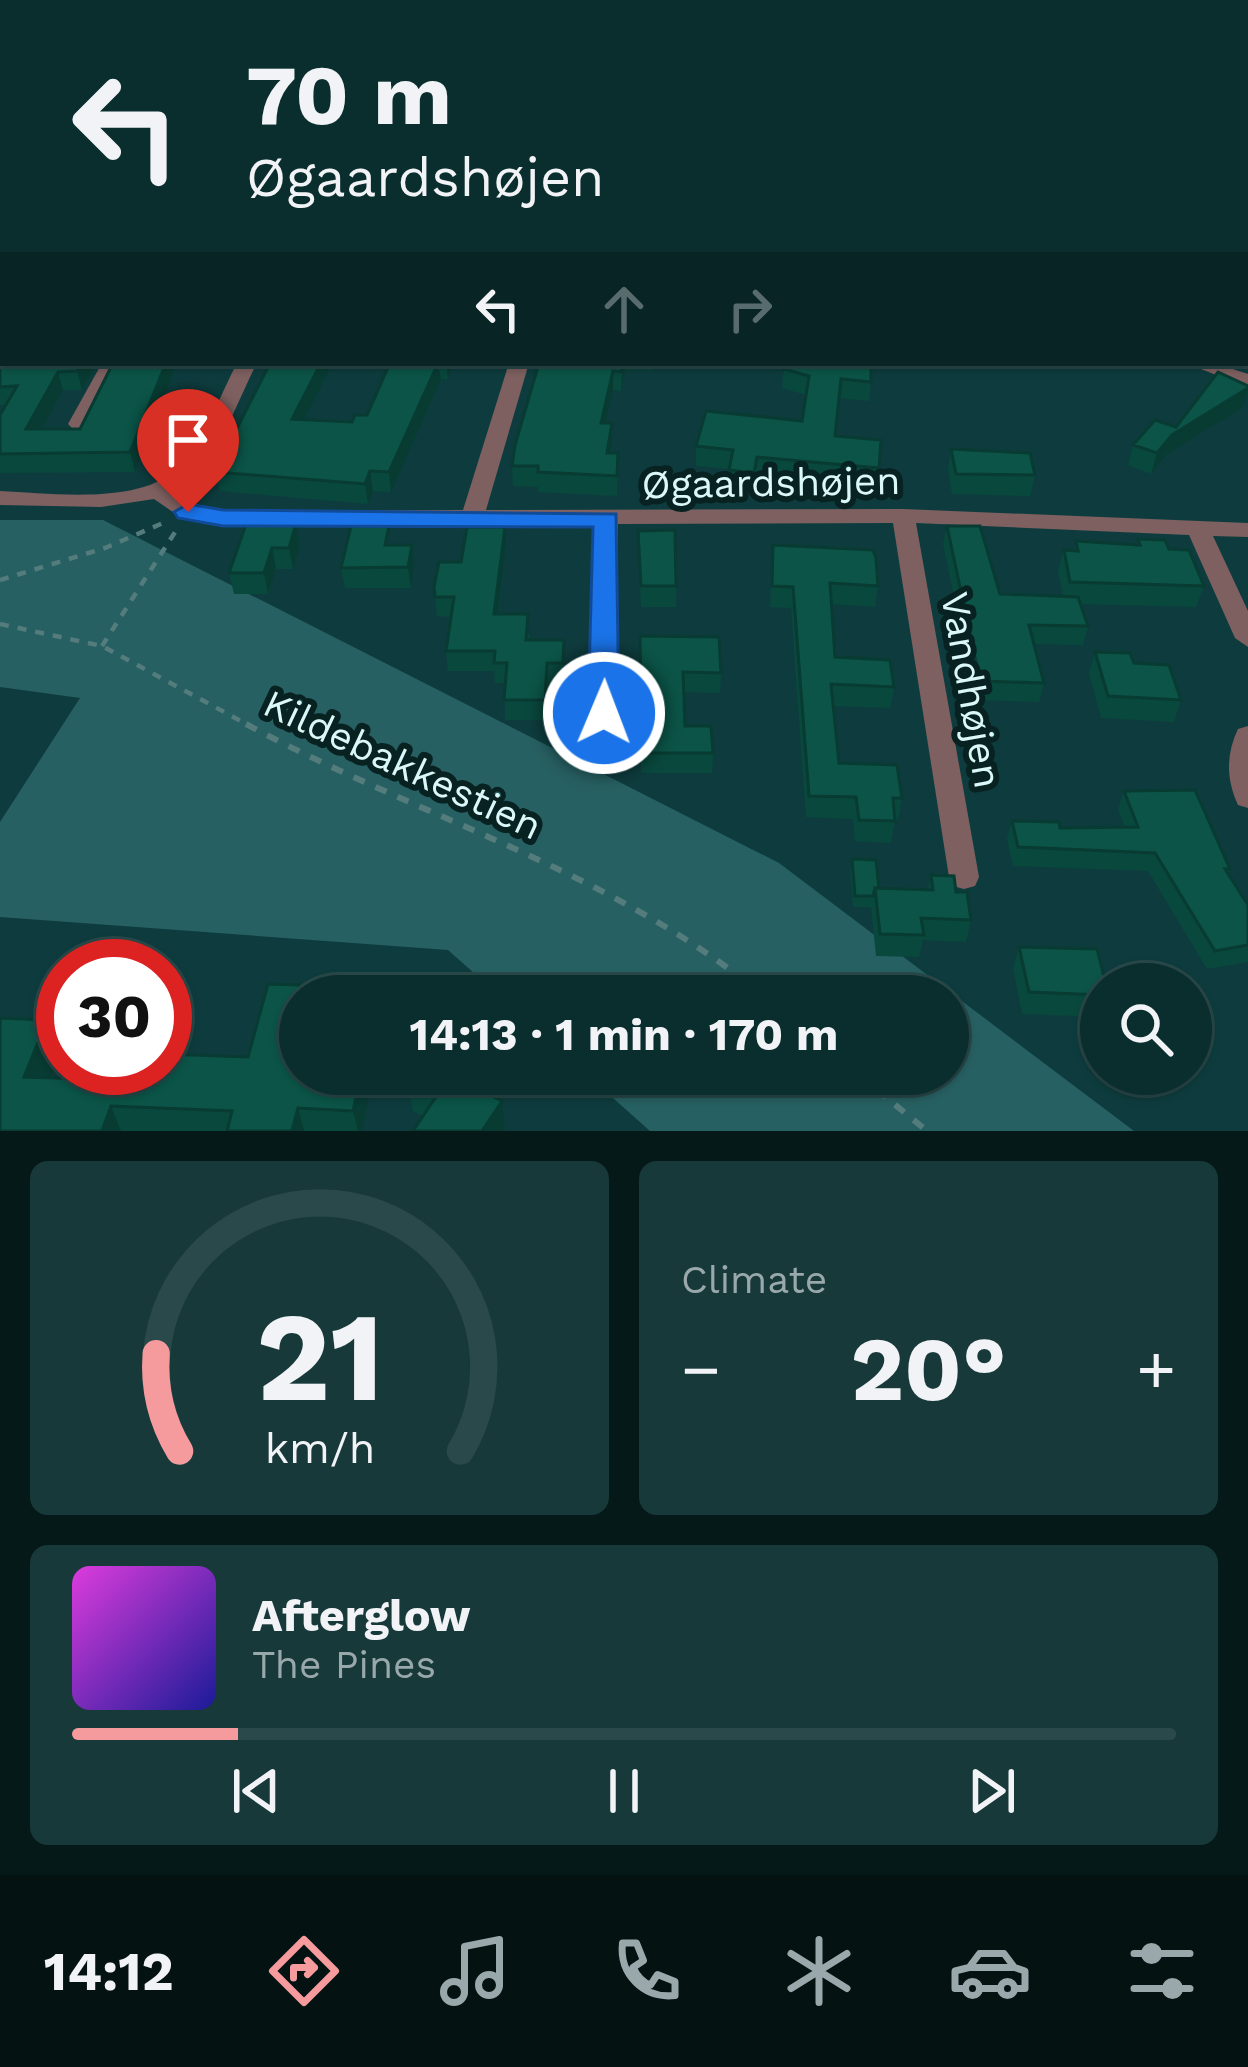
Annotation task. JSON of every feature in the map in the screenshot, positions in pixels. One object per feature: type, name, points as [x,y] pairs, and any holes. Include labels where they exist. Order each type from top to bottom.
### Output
[{"type":"street","points":[[79,424],[110,366]]},
{"type":"street","points":[[0,498],[122,498],[158,491],[187,474],[246,366]]},
{"type":"street","points":[[472,520],[518,366]]},
{"type":"street","points":[[1204,366],[1248,381]]},
{"type":"street","name":"Øgaardshøjen","points":[[158,491],[188,512],[223,518],[903,516],[1248,530]]},
{"type":"street","name":"Vandhøjen","points":[[903,516],[964,877]]},
{"type":"street","points":[[604,713],[606,519]]},
{"type":"street","points":[[1198,529],[1248,638]]},
{"type":"street","points":[[1248,736],[1240,759],[1248,797]]},
{"type":"path","points":[[0,580],[105,548],[188,512]]},
{"type":"path","points":[[102,646],[188,512]]},
{"type":"path","name":"Kildebakkestien","points":[[0,624],[102,646],[329,770],[604,888],[738,975]]},
{"type":"path","points":[[883,1095],[927,1131]]},
{"type":"shaded area","points":[[0,520],[103,520],[779,863],[927,975],[476,975],[448,950],[0,917],[0,822],[80,698],[0,687]]},
{"type":"shaded area","points":[[969,1006],[1080,1090],[1080,1095],[1134,1131],[650,1131],[610,1095],[969,1095]]},
{"type":"building","points":[[0,366],[80,366],[77,371],[58,372],[26,429],[80,429],[112,366],[165,366],[130,452],[0,454],[0,415],[17,386],[0,387]]},
{"type":"building","points":[[268,366],[319,366],[292,419],[352,422],[355,415],[367,415],[389,366],[437,366],[389,472],[370,471],[365,484],[215,472]]},
{"type":"building","points":[[538,366],[622,366],[621,372],[613,371],[601,423],[612,423],[607,453],[618,453],[617,476],[512,466]]},
{"type":"building","points":[[871,366],[871,382],[841,379],[835,436],[881,440],[879,468],[757,457],[754,473],[729,470],[733,450],[696,446],[706,411],[802,421],[809,376],[784,369]]},
{"type":"building","points":[[1218,372],[1248,388],[1172,435],[1157,453],[1133,445],[1155,420],[1176,427]]},
{"type":"building","points":[[951,449],[1030,453],[1035,475],[956,474]]},
{"type":"building","points":[[246,524],[296,524],[289,548],[272,548],[264,573],[229,573]]},
{"type":"building","points":[[351,526],[389,526],[385,545],[412,545],[408,567],[341,568]]},
{"type":"building","points":[[947,526],[980,526],[1000,594],[1078,597],[1088,626],[1029,625],[1044,683],[980,681]]},
{"type":"building","points":[[467,527],[505,527],[494,614],[528,614],[526,640],[564,640],[563,663],[547,663],[545,700],[504,700],[507,663],[494,663],[495,651],[446,651],[454,597],[435,597],[434,587],[439,562],[461,562]]},
{"type":"building","points":[[675,530],[676,586],[641,586],[638,531]]},
{"type":"building","points":[[1138,539],[1165,540],[1169,549],[1189,550],[1204,586],[1070,582],[1064,550],[1078,551],[1076,541],[1140,545]]},
{"type":"building","points":[[773,545],[873,550],[878,586],[830,583],[835,657],[890,660],[894,687],[831,684],[839,763],[897,765],[902,798],[893,798],[895,821],[859,820],[856,797],[809,796],[793,587],[772,586]]},
{"type":"building","points":[[640,636],[719,637],[721,673],[683,672],[685,726],[711,726],[713,753],[642,753],[641,732],[572,731],[573,709],[641,710]]},
{"type":"building","points":[[1095,652],[1130,653],[1134,663],[1169,665],[1181,700],[1108,696]]},
{"type":"building","points":[[1195,790],[1230,869],[1225,869],[1248,905],[1248,945],[1215,951],[1155,853],[1018,847],[1012,821],[1059,822],[1060,828],[1138,827],[1124,791]]},
{"type":"building","points":[[852,859],[876,860],[879,888],[873,896],[855,896]]},
{"type":"building","points":[[931,875],[954,876],[956,892],[967,892],[971,920],[921,918],[924,935],[880,934],[875,888],[933,890]]},
{"type":"building","points":[[1019,947],[1097,949],[1101,963],[1080,963],[1080,994],[1029,992]]},
{"type":"building","points":[[268,984],[279,984],[279,1095],[356,1095],[353,1111],[298,1108],[292,1131],[227,1131],[232,1111],[111,1106],[102,1131],[0,1131],[0,1018],[36,1020],[36,1047],[24,1077],[36,1077],[36,1095],[192,1095],[192,1055],[248,1057]]},
{"type":"building","points":[[437,1095],[490,1095],[502,1101],[482,1131],[413,1131]]},
{"type":"route","points":[[188,512],[223,518],[606,519],[604,713]]}]
